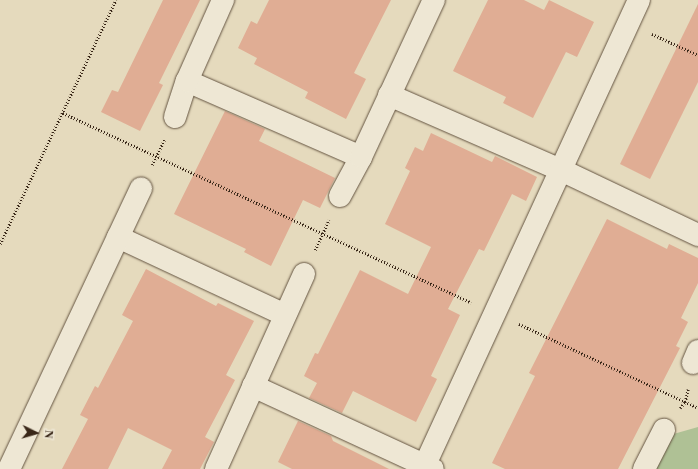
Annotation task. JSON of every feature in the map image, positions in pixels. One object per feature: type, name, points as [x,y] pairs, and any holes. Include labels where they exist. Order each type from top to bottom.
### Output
[{"type":"street","points":[[175,117],[187,81],[223,0]]},
{"type":"street","points":[[340,196],[361,157],[434,0]]},
{"type":"street","points":[[253,386],[427,468],[495,313],[639,0]]},
{"type":"street","points":[[187,81],[361,157]]},
{"type":"street","points":[[389,96],[561,170],[698,234]]},
{"type":"street","points":[[9,469],[141,188]]},
{"type":"street","points":[[118,238],[285,315]]},
{"type":"street","points":[[216,469],[304,274]]},
{"type":"street","points":[[644,469],[664,430]]},
{"type":"path","points":[[0,244],[116,0]]},
{"type":"path","points":[[628,23],[698,55]]},
{"type":"path","points":[[63,113],[698,408]]},
{"type":"path","points":[[141,188],[175,117]]},
{"type":"path","points":[[304,274],[340,196]]},
{"type":"path","points":[[664,430],[685,402],[695,357]]},
{"type":"green space","points":[[698,427],[698,469],[655,469],[670,435]]},
{"type":"building","points":[[163,0],[200,0],[159,83],[163,85],[140,131],[101,112],[112,90],[118,92]]},
{"type":"building","points":[[269,0],[391,0],[354,73],[366,79],[346,119],[305,98],[308,92],[254,64],[257,58],[238,48],[251,21],[257,24]]},
{"type":"building","points":[[488,0],[524,0],[544,10],[549,0],[594,22],[577,57],[566,52],[533,118],[503,103],[506,97],[453,71]]},
{"type":"building","points":[[698,4],[698,82],[650,179],[620,164]]},
{"type":"building","points":[[225,111],[265,129],[259,141],[335,178],[320,208],[303,200],[271,266],[244,252],[246,249],[174,214]]},
{"type":"building","points":[[431,133],[492,162],[495,156],[537,177],[526,201],[512,194],[484,251],[479,249],[448,309],[460,315],[431,376],[437,379],[416,422],[353,391],[342,413],[309,398],[317,383],[304,376],[315,353],[318,354],[360,270],[408,294],[431,247],[385,224],[410,171],[405,168],[415,147],[423,151]]},
{"type":"building","points":[[607,219],[667,249],[669,244],[698,258],[698,283],[681,318],[688,322],[676,346],[680,348],[618,469],[505,469],[492,463],[535,376],[529,373]]},
{"type":"building","points":[[146,269],[216,306],[218,303],[254,321],[226,375],[235,380],[205,437],[214,442],[200,469],[162,469],[172,450],[128,428],[108,469],[62,469],[88,419],[80,415],[95,386],[98,388],[133,321],[122,315]]},
{"type":"building","points":[[298,421],[331,436],[333,441],[389,469],[292,469],[278,462]]}]
